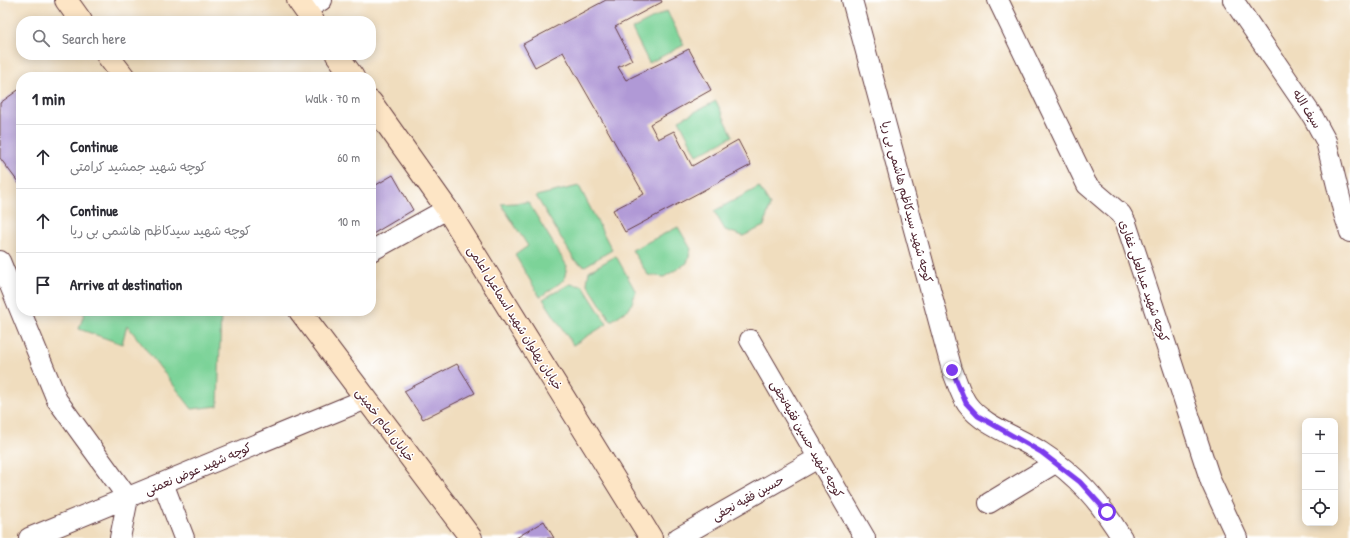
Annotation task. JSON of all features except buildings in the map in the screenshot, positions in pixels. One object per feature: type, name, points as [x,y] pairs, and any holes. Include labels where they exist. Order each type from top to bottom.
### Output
[{"type":"street","points":[[66,0],[78,16]]},
{"type":"street","name":"کوچه شهید سیدکاظم هاشمی بی ریا","points":[[852,0],[952,370],[966,403],[978,416],[1041,452],[1055,462]]},
{"type":"street","name":"کوچه شهید عبدالعلی غفاری","points":[[998,0],[1087,185],[1121,214],[1126,223],[1211,482],[1237,538]]},
{"type":"street","name":"سیف الله","points":[[1233,0],[1314,117],[1326,141],[1344,214],[1350,232]]},
{"type":"street","points":[[111,60],[120,72]]},
{"type":"street","points":[[341,60],[349,72]]},
{"type":"street","name":"خیابان پهلوان شهید اسماعیل اعلمی","points":[[376,109],[448,209],[651,538]]},
{"type":"street","points":[[376,248],[448,209]]},
{"type":"street","points":[[0,260],[16,299]]},
{"type":"street","points":[[23,316],[58,400],[128,498],[120,538]]},
{"type":"street","name":"خیابان امام خمینی","points":[[304,316],[471,538]]},
{"type":"street","name":"کوچه شهید حسین فقیه‌نجفی","points":[[750,340],[865,538]]},
{"type":"street","name":"کوچه شهید عوض نعمتی","points":[[29,538],[366,399]]},
{"type":"street","name":"حسین فقیه نجفی","points":[[678,538],[818,458]]},
{"type":"street","points":[[989,503],[1055,462],[1080,482],[1107,512],[1122,538]]},
{"type":"street","points":[[163,483],[184,538]]},
{"type":"green space","points":[[667,11],[684,45],[649,63],[632,29]]},
{"type":"green space","points":[[716,101],[733,136],[697,155],[679,120]]},
{"type":"green space","points":[[579,186],[612,250],[585,266],[575,261],[536,196]]},
{"type":"green space","points":[[759,187],[770,205],[764,226],[743,236],[725,230],[714,211]]},
{"type":"green space","points":[[528,202],[567,266],[564,280],[540,297],[515,255],[528,246],[501,204]]},
{"type":"green space","points":[[678,227],[691,249],[687,263],[664,277],[648,275],[632,250]]},
{"type":"green space","points":[[616,256],[636,292],[630,308],[611,321],[587,283],[589,271]]},
{"type":"green space","points":[[570,284],[583,286],[607,324],[573,345],[543,299]]},
{"type":"green space","points":[[83,316],[221,316],[218,406],[192,409],[127,325],[122,344],[79,329]]},
{"type":"route","points":[[952,370],[966,403],[978,416],[1041,452],[1080,482],[1107,512]]}]
